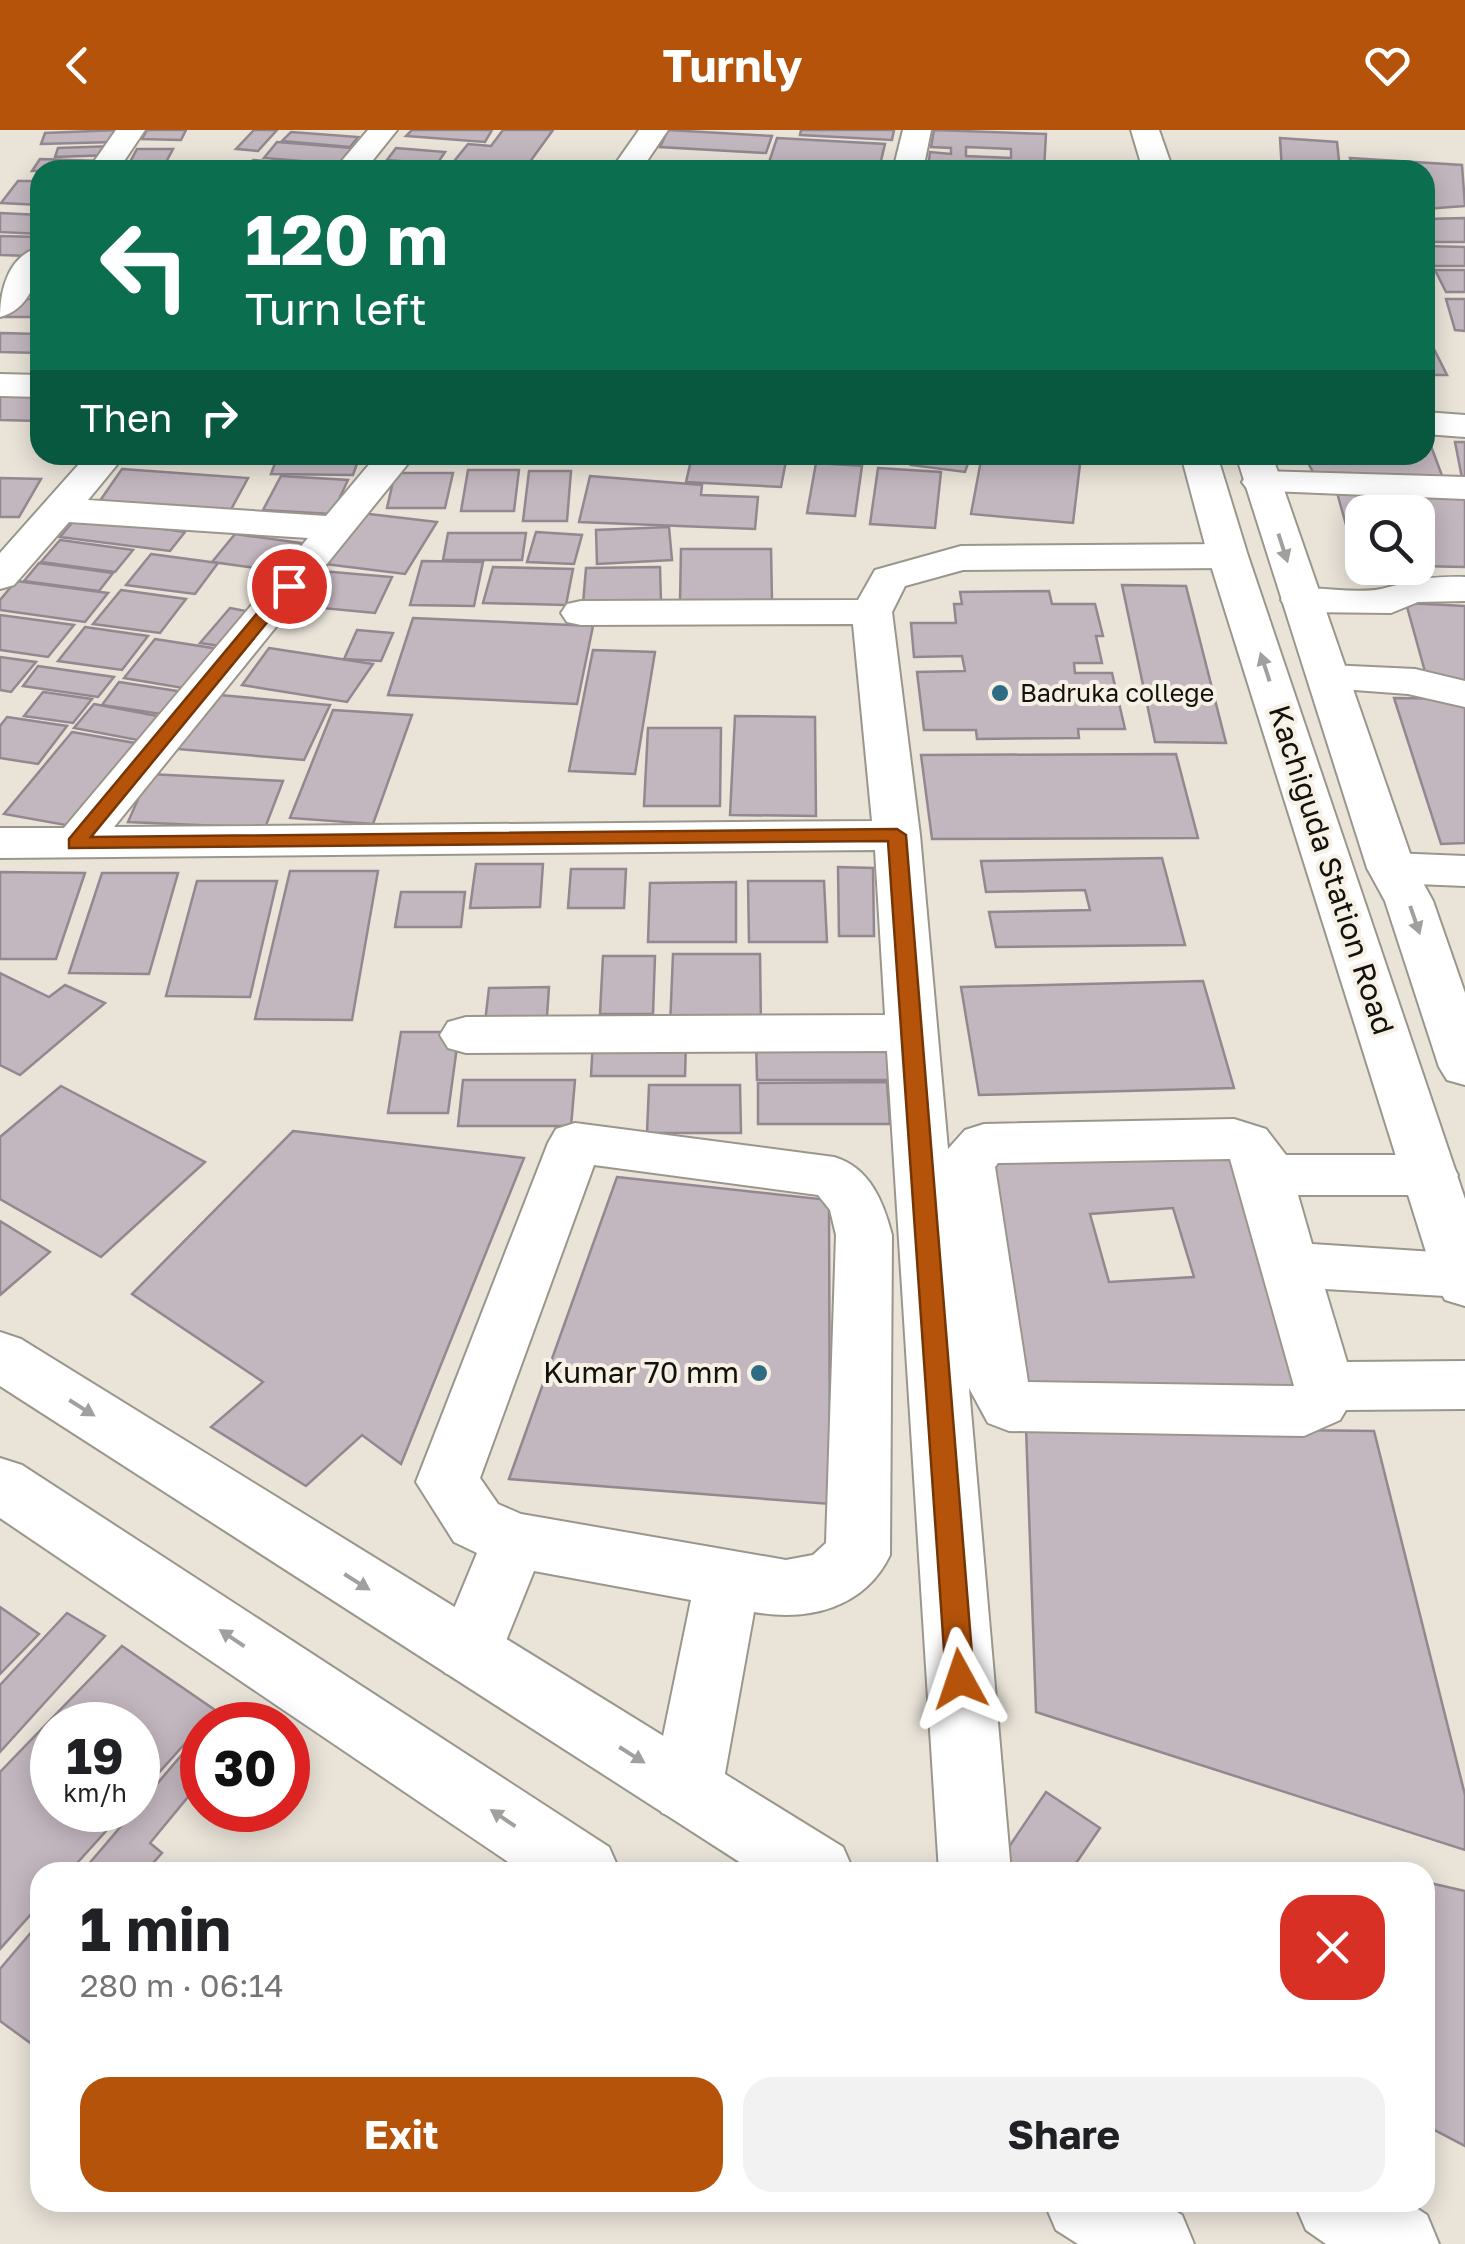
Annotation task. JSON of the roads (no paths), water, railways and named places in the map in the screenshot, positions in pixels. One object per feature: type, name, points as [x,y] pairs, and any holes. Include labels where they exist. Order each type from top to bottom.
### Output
[{"type":"street","points":[[110,160],[132,130]]},
{"type":"street","points":[[358,160],[384,130]]},
{"type":"street","points":[[633,160],[654,130]]},
{"type":"street","points":[[910,160],[917,130]]},
{"type":"street","points":[[1144,130],[1154,160]]},
{"type":"street","points":[[0,258],[30,258]]},
{"type":"street","points":[[0,307],[30,270]]},
{"type":"street","points":[[0,385],[30,386]]},
{"type":"street","points":[[1435,424],[1465,426]]},
{"type":"street","points":[[0,577],[98,465]]},
{"type":"street","points":[[76,844],[389,465]]},
{"type":"street","name":"Kachiguda Station Road","points":[[1202,465],[1228,556],[1437,1144],[1464,1279]]},
{"type":"street","points":[[1258,469],[1465,488]]},
{"type":"street","name":"Kachiguda Station Road","points":[[1258,469],[1391,868],[1409,902],[1465,1067]]},
{"type":"street","points":[[0,526],[49,519],[336,528]]},
{"type":"street","points":[[975,1862],[897,835],[872,612],[889,578],[961,558],[1228,556]]},
{"type":"street","points":[[1403,641],[1399,593],[1465,589]]},
{"type":"street","points":[[1301,600],[1403,641],[1465,694]]},
{"type":"street","points":[[581,614],[872,612]]},
{"type":"street","points":[[1329,678],[1403,641]]},
{"type":"street","points":[[0,843],[897,835]]},
{"type":"street","points":[[1391,868],[1465,871]]},
{"type":"street","points":[[466,1035],[910,1033]]},
{"type":"street","points":[[1234,1139],[1247,1143],[1258,1154],[1265,1175],[1324,1386],[1319,1403],[1304,1411],[1010,1406],[999,1391],[967,1163],[984,1144],[1234,1139]]},
{"type":"street","points":[[575,1143],[834,1177],[856,1204],[864,1234],[858,1555],[830,1580],[786,1589],[728,1578],[514,1540],[476,1524],[448,1482],[575,1143]]},
{"type":"street","points":[[1265,1175],[1437,1144]]},
{"type":"street","points":[[1290,1266],[1464,1279]]},
{"type":"street","points":[[0,1356],[802,1862]]},
{"type":"street","points":[[1324,1386],[1465,1386]]},
{"type":"street","points":[[0,1484],[569,1862]]},
{"type":"street","points":[[469,1652],[514,1540]]},
{"type":"street","points":[[687,1790],[728,1578]]},
{"type":"street","points":[[1100,2212],[1152,2244]]},
{"type":"street","points":[[1349,2212],[1398,2244]]},
{"type":"place","name":"Badruka college","points":[[1000,693]]},
{"type":"place","name":"Kumar 70 mm","points":[[759,1373]]}]
